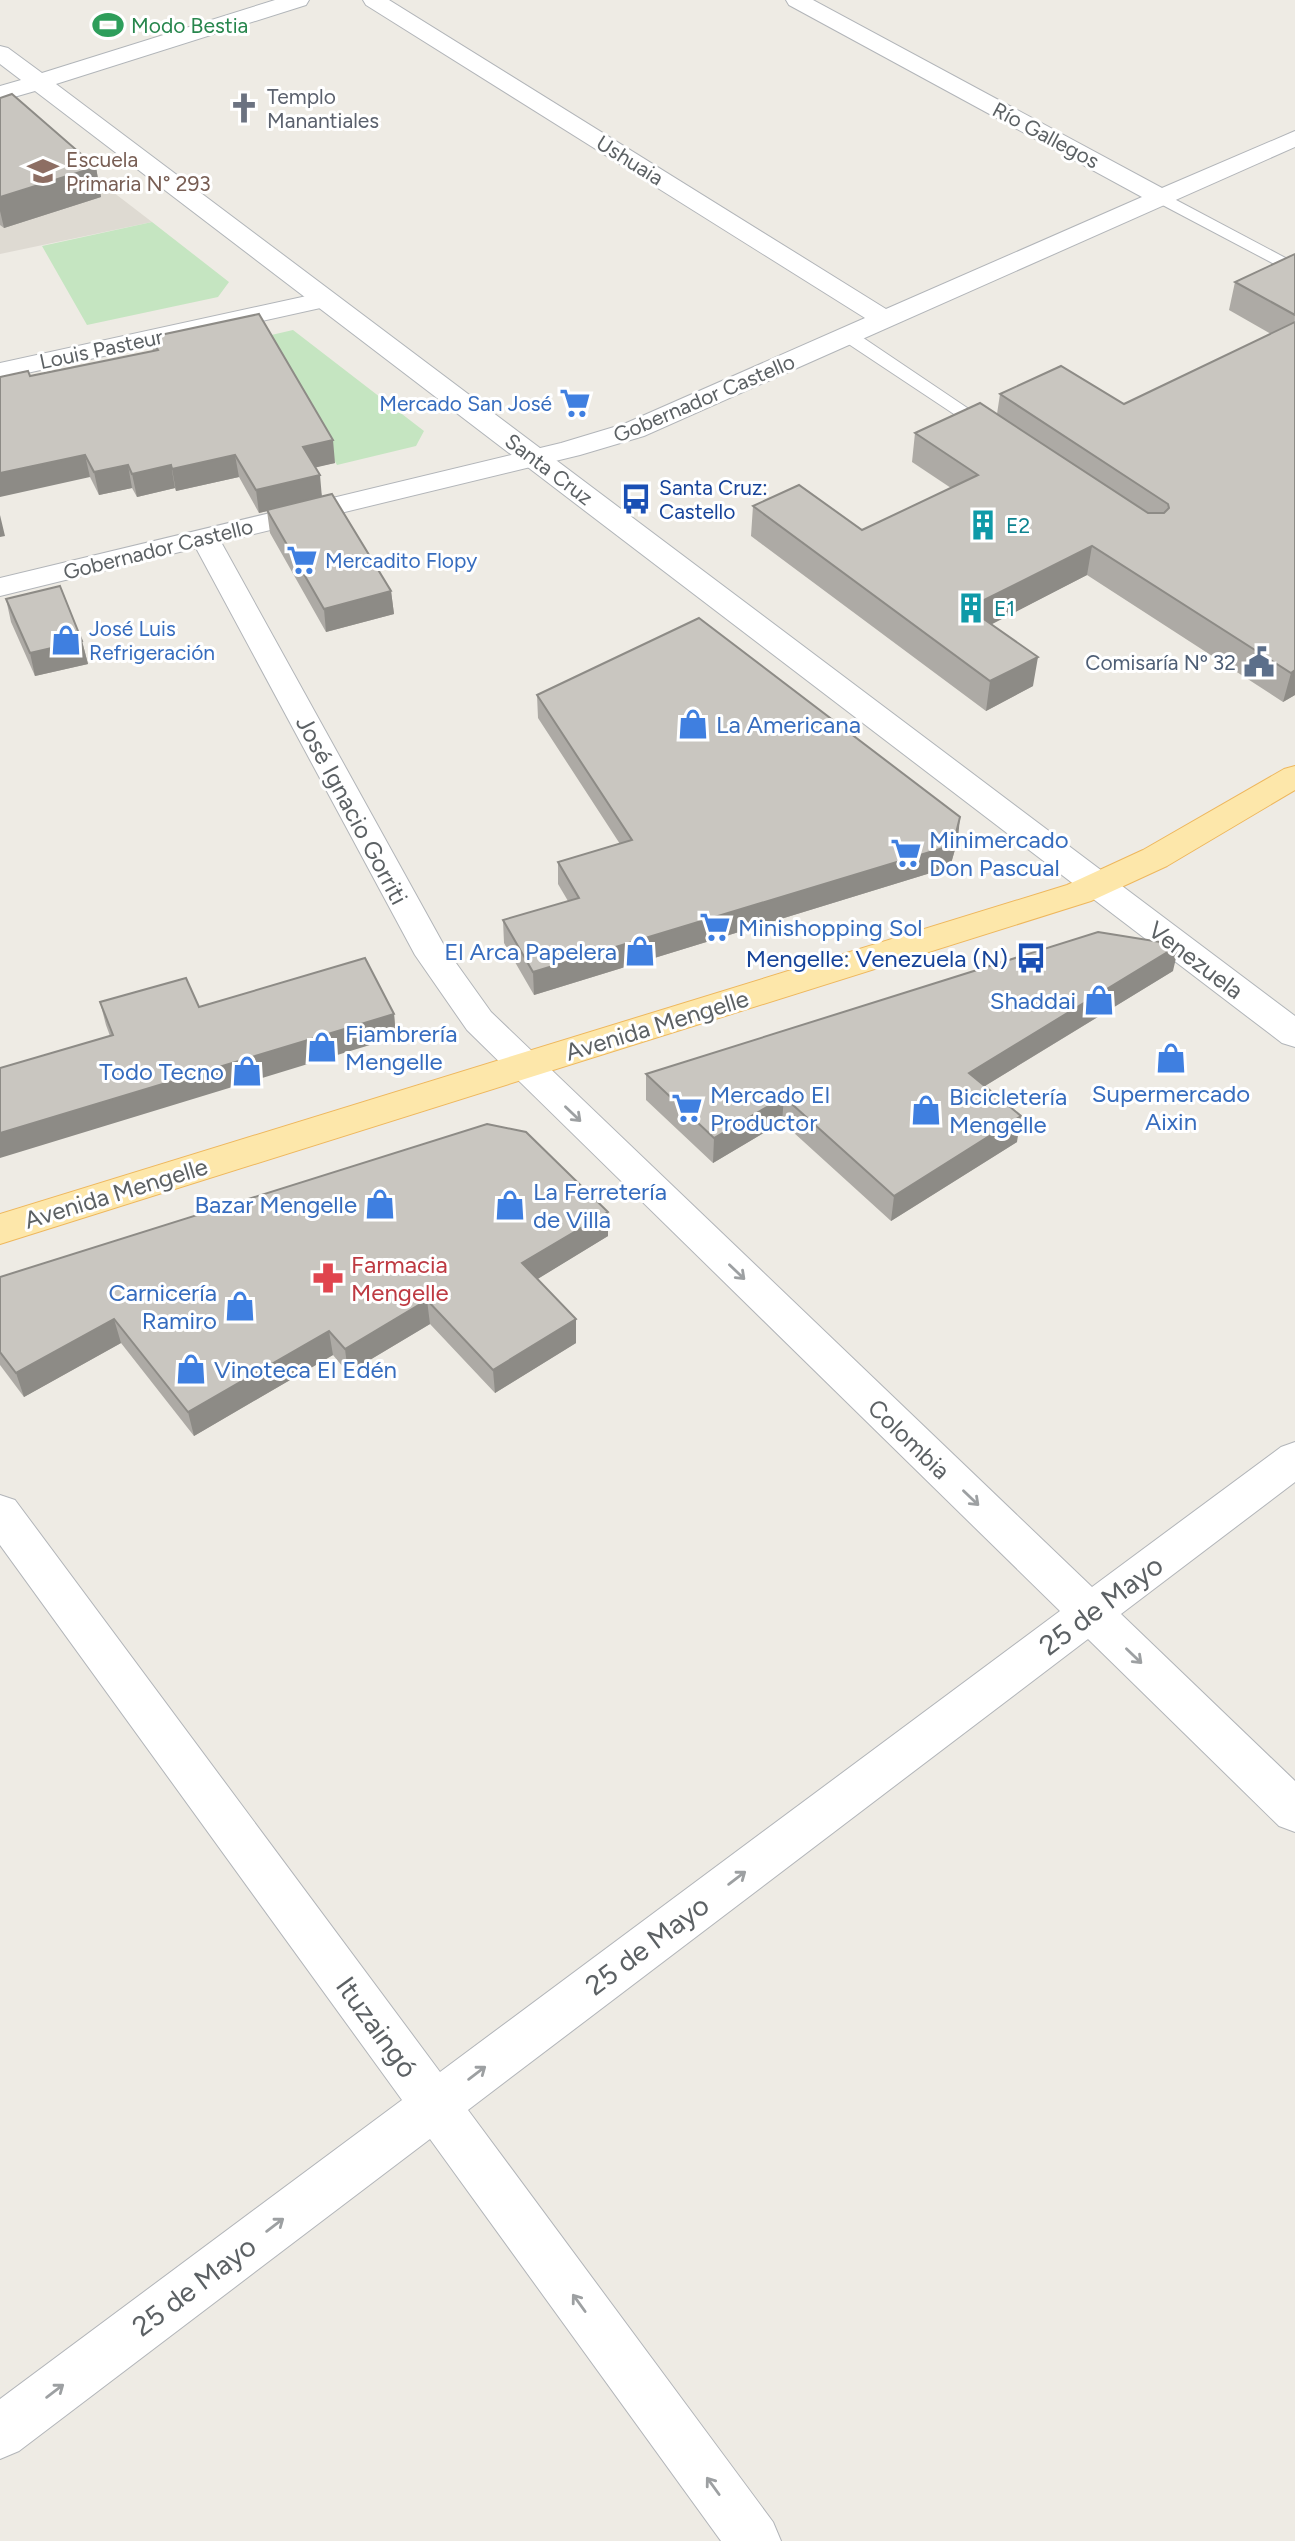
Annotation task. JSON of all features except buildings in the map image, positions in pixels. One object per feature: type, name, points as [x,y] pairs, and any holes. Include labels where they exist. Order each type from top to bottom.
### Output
[{"type":"main road","name":"Avenida Mengelle","points":[[0,1229],[1046,905],[1097,886],[1155,859],[1295,776]]},
{"type":"street","points":[[0,94],[298,0]]},
{"type":"street","name":"Ushuaia","points":[[374,0],[886,320]]},
{"type":"street","name":"Río Gallegos","points":[[797,0],[1161,197]]},
{"type":"street","name":"Santa Cruz","points":[[0,53],[1097,886]]},
{"type":"street","name":"Gobernador Castello","points":[[0,587],[533,458],[645,426],[1295,138]]},
{"type":"street","name":"Louis Pasteur","points":[[0,371],[325,300]]},
{"type":"street","name":"José Ignacio Gorriti","points":[[204,537],[432,956],[479,1021],[524,1067]]},
{"type":"street","name":"Venezuela","points":[[1097,886],[1295,1034]]},
{"type":"street","name":"Colombia","points":[[524,1067],[1295,1811]]},
{"type":"street","name":"25 de Mayo","points":[[0,2432],[1295,1459]]},
{"type":"street","name":"Ituzaingó","points":[[0,1512],[754,2541]]},
{"type":"lane","name":"Río Gallegos","points":[[1161,197],[1295,270]]},
{"type":"lane","points":[[849,337],[1012,444]]},
{"type":"shaded area","name":"Escuela Primaria N° 293","points":[[0,118],[18,119],[152,222],[0,254]]},
{"type":"green space","points":[[152,222],[229,282],[218,297],[87,325],[42,246]]},
{"type":"green space","points":[[293,330],[424,431],[416,446],[337,465],[267,336]]},
{"type":"place","name":"Modo Bestia","points":[[108,25]]},
{"type":"place","name":"Templo Manantiales","points":[[244,108]]},
{"type":"place","name":"Escuela Primaria N° 293","points":[[43,171]]},
{"type":"place","name":"Mercado San José","points":[[575,403]]},
{"type":"place","name":"Santa Cruz: Castello","points":[[636,499]]},
{"type":"place","name":"E2","points":[[983,525]]},
{"type":"place","name":"Mercadito Flopy","points":[[302,560]]},
{"type":"place","name":"E1","points":[[971,608]]},
{"type":"place","name":"José Luis Refrigeración","points":[[66,640]]},
{"type":"place","name":"Comisaría Nº 32","points":[[1259,662]]},
{"type":"place","name":"La Americana","points":[[693,724]]},
{"type":"place","name":"Minimercado Don Pascual","points":[[906,853]]},
{"type":"place","name":"Minishopping Sol","points":[[715,927]]},
{"type":"place","name":"El Arca Papelera","points":[[640,951]]},
{"type":"place","name":"Mengelle: Venezuela (N)","points":[[1031,958]]},
{"type":"place","name":"Shaddai","points":[[1099,1000]]},
{"type":"place","name":"Fiambrería Mengelle","points":[[322,1047]]},
{"type":"place","name":"Supermercado Aixin","points":[[1171,1058]]},
{"type":"place","name":"Todo Tecno","points":[[247,1071]]},
{"type":"place","name":"Mercado El Productor","points":[[687,1108]]},
{"type":"place","name":"Bicicletería Mengelle","points":[[926,1110]]},
{"type":"place","name":"Bazar Mengelle","points":[[380,1204]]},
{"type":"place","name":"La Ferretería de Villa","points":[[510,1205]]},
{"type":"place","name":"Farmacia Mengelle","points":[[328,1278]]},
{"type":"place","name":"Carnicería Ramiro","points":[[240,1306]]},
{"type":"place","name":"Vinoteca El Edén","points":[[191,1369]]}]
